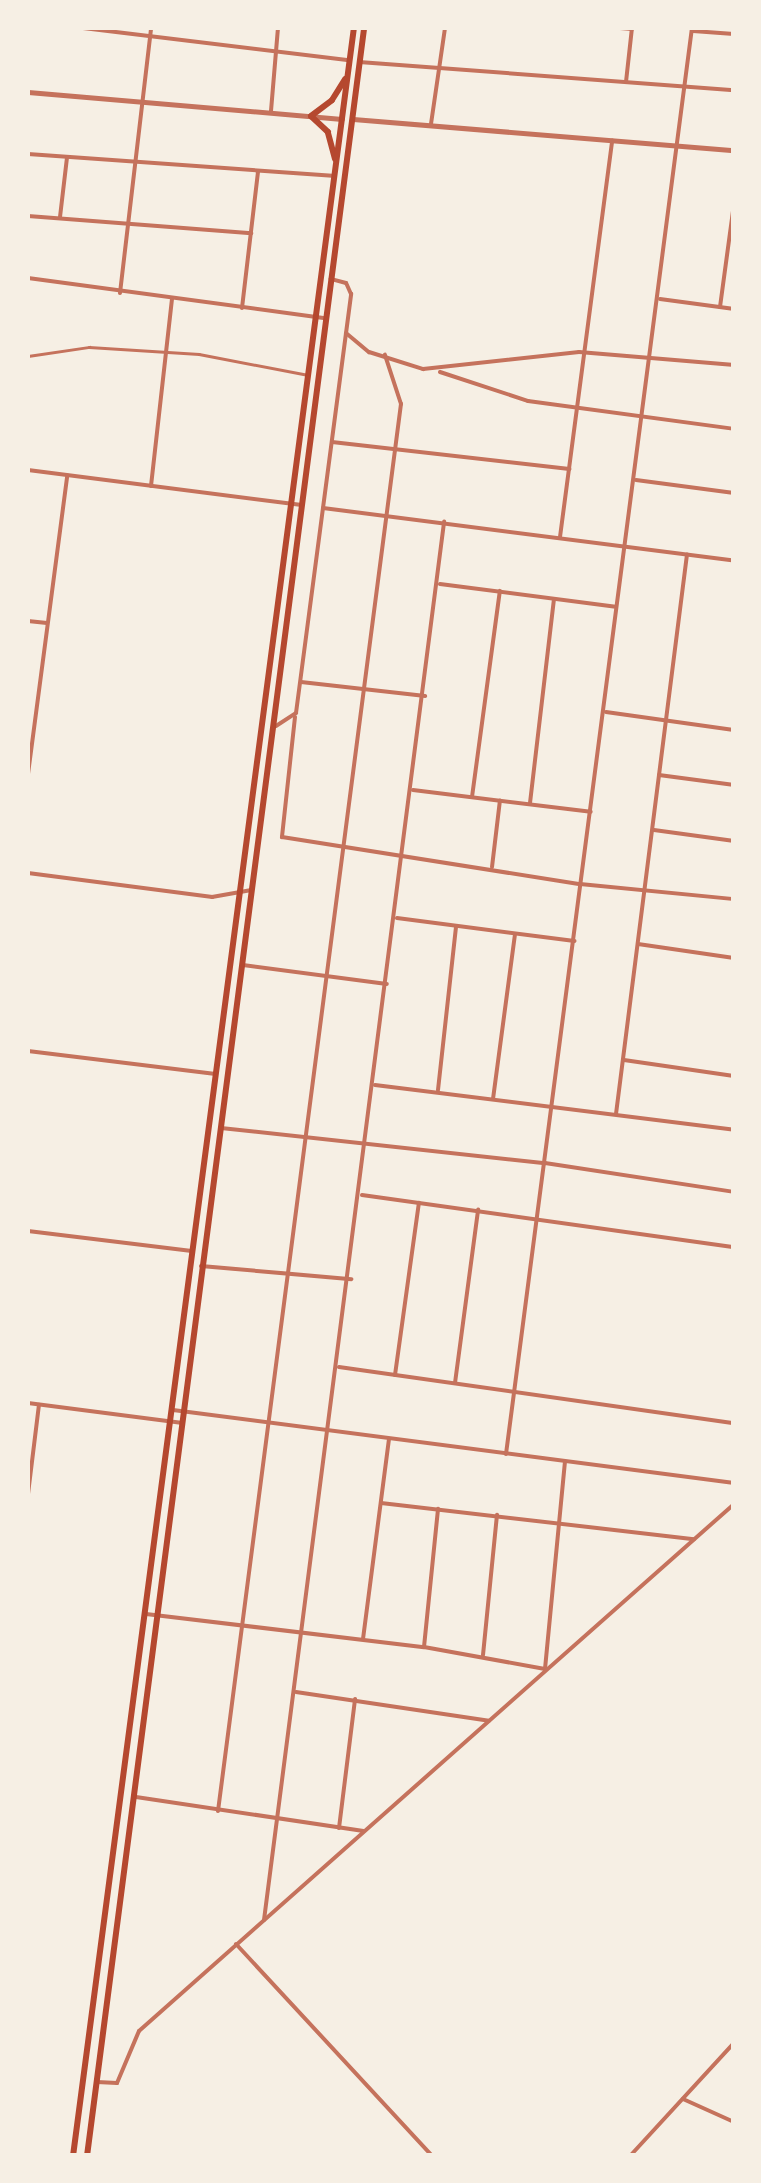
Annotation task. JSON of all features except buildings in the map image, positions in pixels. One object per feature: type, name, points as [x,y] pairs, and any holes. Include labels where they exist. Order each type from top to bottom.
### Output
[{"type":"main road","points":[[87,2156],[244,965],[301,506],[354,28]]},
{"type":"main road","points":[[73,2156],[291,504],[310,375],[331,279],[364,28]]},
{"type":"main road","points":[[337,165],[328,132],[311,116],[332,100],[347,74]]},
{"type":"street","points":[[83,28],[350,60]]},
{"type":"street","points":[[120,294],[151,28]]},
{"type":"street","points":[[271,112],[278,28]]},
{"type":"street","points":[[432,124],[445,28]]},
{"type":"street","points":[[620,28],[632,28],[626,82]]},
{"type":"street","points":[[506,1454],[606,712],[616,606],[660,299],[692,29],[734,34]]},
{"type":"street","points":[[359,62],[734,90]]},
{"type":"street","points":[[28,92],[734,150]]},
{"type":"street","points":[[560,537],[588,352],[612,139]]},
{"type":"street","points":[[28,154],[335,176]]},
{"type":"street","points":[[60,218],[66,157]]},
{"type":"street","points":[[242,308],[258,171]]},
{"type":"street","points":[[720,307],[734,202]]},
{"type":"street","points":[[28,216],[251,233]]},
{"type":"street","points":[[28,278],[120,294],[321,317]]},
{"type":"street","points":[[331,279],[346,284],[351,294],[280,834],[287,839],[342,850],[492,868],[580,884],[734,899]]},
{"type":"street","points":[[150,486],[172,298]]},
{"type":"street","points":[[660,299],[734,309]]},
{"type":"street","points":[[346,332],[358,346],[496,393],[734,429]]},
{"type":"street","points":[[28,356],[90,347],[167,352],[310,375]]},
{"type":"street","points":[[437,370],[588,352],[734,366]]},
{"type":"street","points":[[218,1811],[400,404],[385,356]]},
{"type":"street","points":[[332,442],[569,469]]},
{"type":"street","points":[[28,470],[301,506]]},
{"type":"street","points":[[28,774],[66,476]]},
{"type":"street","points":[[636,480],[734,493]]},
{"type":"street","points":[[323,508],[734,560]]},
{"type":"street","points":[[264,1920],[406,858],[444,522]]},
{"type":"street","points":[[616,1114],[687,554]]},
{"type":"street","points":[[440,584],[616,606]]},
{"type":"street","points":[[472,797],[500,591]]},
{"type":"street","points":[[530,803],[554,600]]},
{"type":"street","points":[[28,621],[47,623]]},
{"type":"street","points":[[300,682],[426,696]]},
{"type":"street","points":[[606,712],[734,730]]},
{"type":"street","points":[[272,726],[295,717]]},
{"type":"street","points":[[659,775],[734,785]]},
{"type":"street","points":[[413,790],[591,812]]},
{"type":"street","points":[[492,868],[500,800]]},
{"type":"street","points":[[652,829],[734,840]]},
{"type":"street","points":[[28,873],[212,897],[253,889]]},
{"type":"street","points":[[397,918],[576,942]]},
{"type":"street","points":[[437,1092],[456,926]]},
{"type":"street","points":[[493,1099],[516,934]]},
{"type":"street","points":[[638,944],[734,958]]},
{"type":"street","points":[[244,965],[387,984]]},
{"type":"street","points":[[28,1051],[218,1074]]},
{"type":"street","points":[[624,1060],[734,1076]]},
{"type":"street","points":[[375,1084],[734,1130]]},
{"type":"street","points":[[221,1128],[306,1133],[546,1162],[734,1192]]},
{"type":"street","points":[[362,1195],[734,1247]]},
{"type":"street","points":[[394,1375],[419,1202]]},
{"type":"street","points":[[455,1383],[478,1210]]},
{"type":"street","points":[[28,1231],[193,1251]]},
{"type":"street","points":[[202,1266],[350,1279]]},
{"type":"street","points":[[339,1367],[734,1423]]},
{"type":"street","points":[[28,1403],[183,1423]]},
{"type":"street","points":[[28,1494],[39,1404]]},
{"type":"street","points":[[172,1410],[734,1483]]},
{"type":"street","points":[[363,1639],[389,1440]]},
{"type":"street","points":[[545,1669],[555,1523],[565,1462]]},
{"type":"street","points":[[380,1502],[694,1539]]},
{"type":"street","points":[[97,2082],[117,2083],[138,2031],[734,1504]]},
{"type":"street","points":[[424,1647],[438,1509]]},
{"type":"street","points":[[483,1655],[497,1515]]},
{"type":"street","points":[[146,1614],[483,1655],[545,1669]]},
{"type":"street","points":[[296,1692],[490,1720]]},
{"type":"street","points":[[339,1828],[355,1699]]},
{"type":"street","points":[[132,1796],[363,1831]]},
{"type":"street","points":[[236,1944],[432,2156]]},
{"type":"street","points":[[630,2156],[734,2043]]},
{"type":"street","points":[[682,2099],[734,2122]]}]
